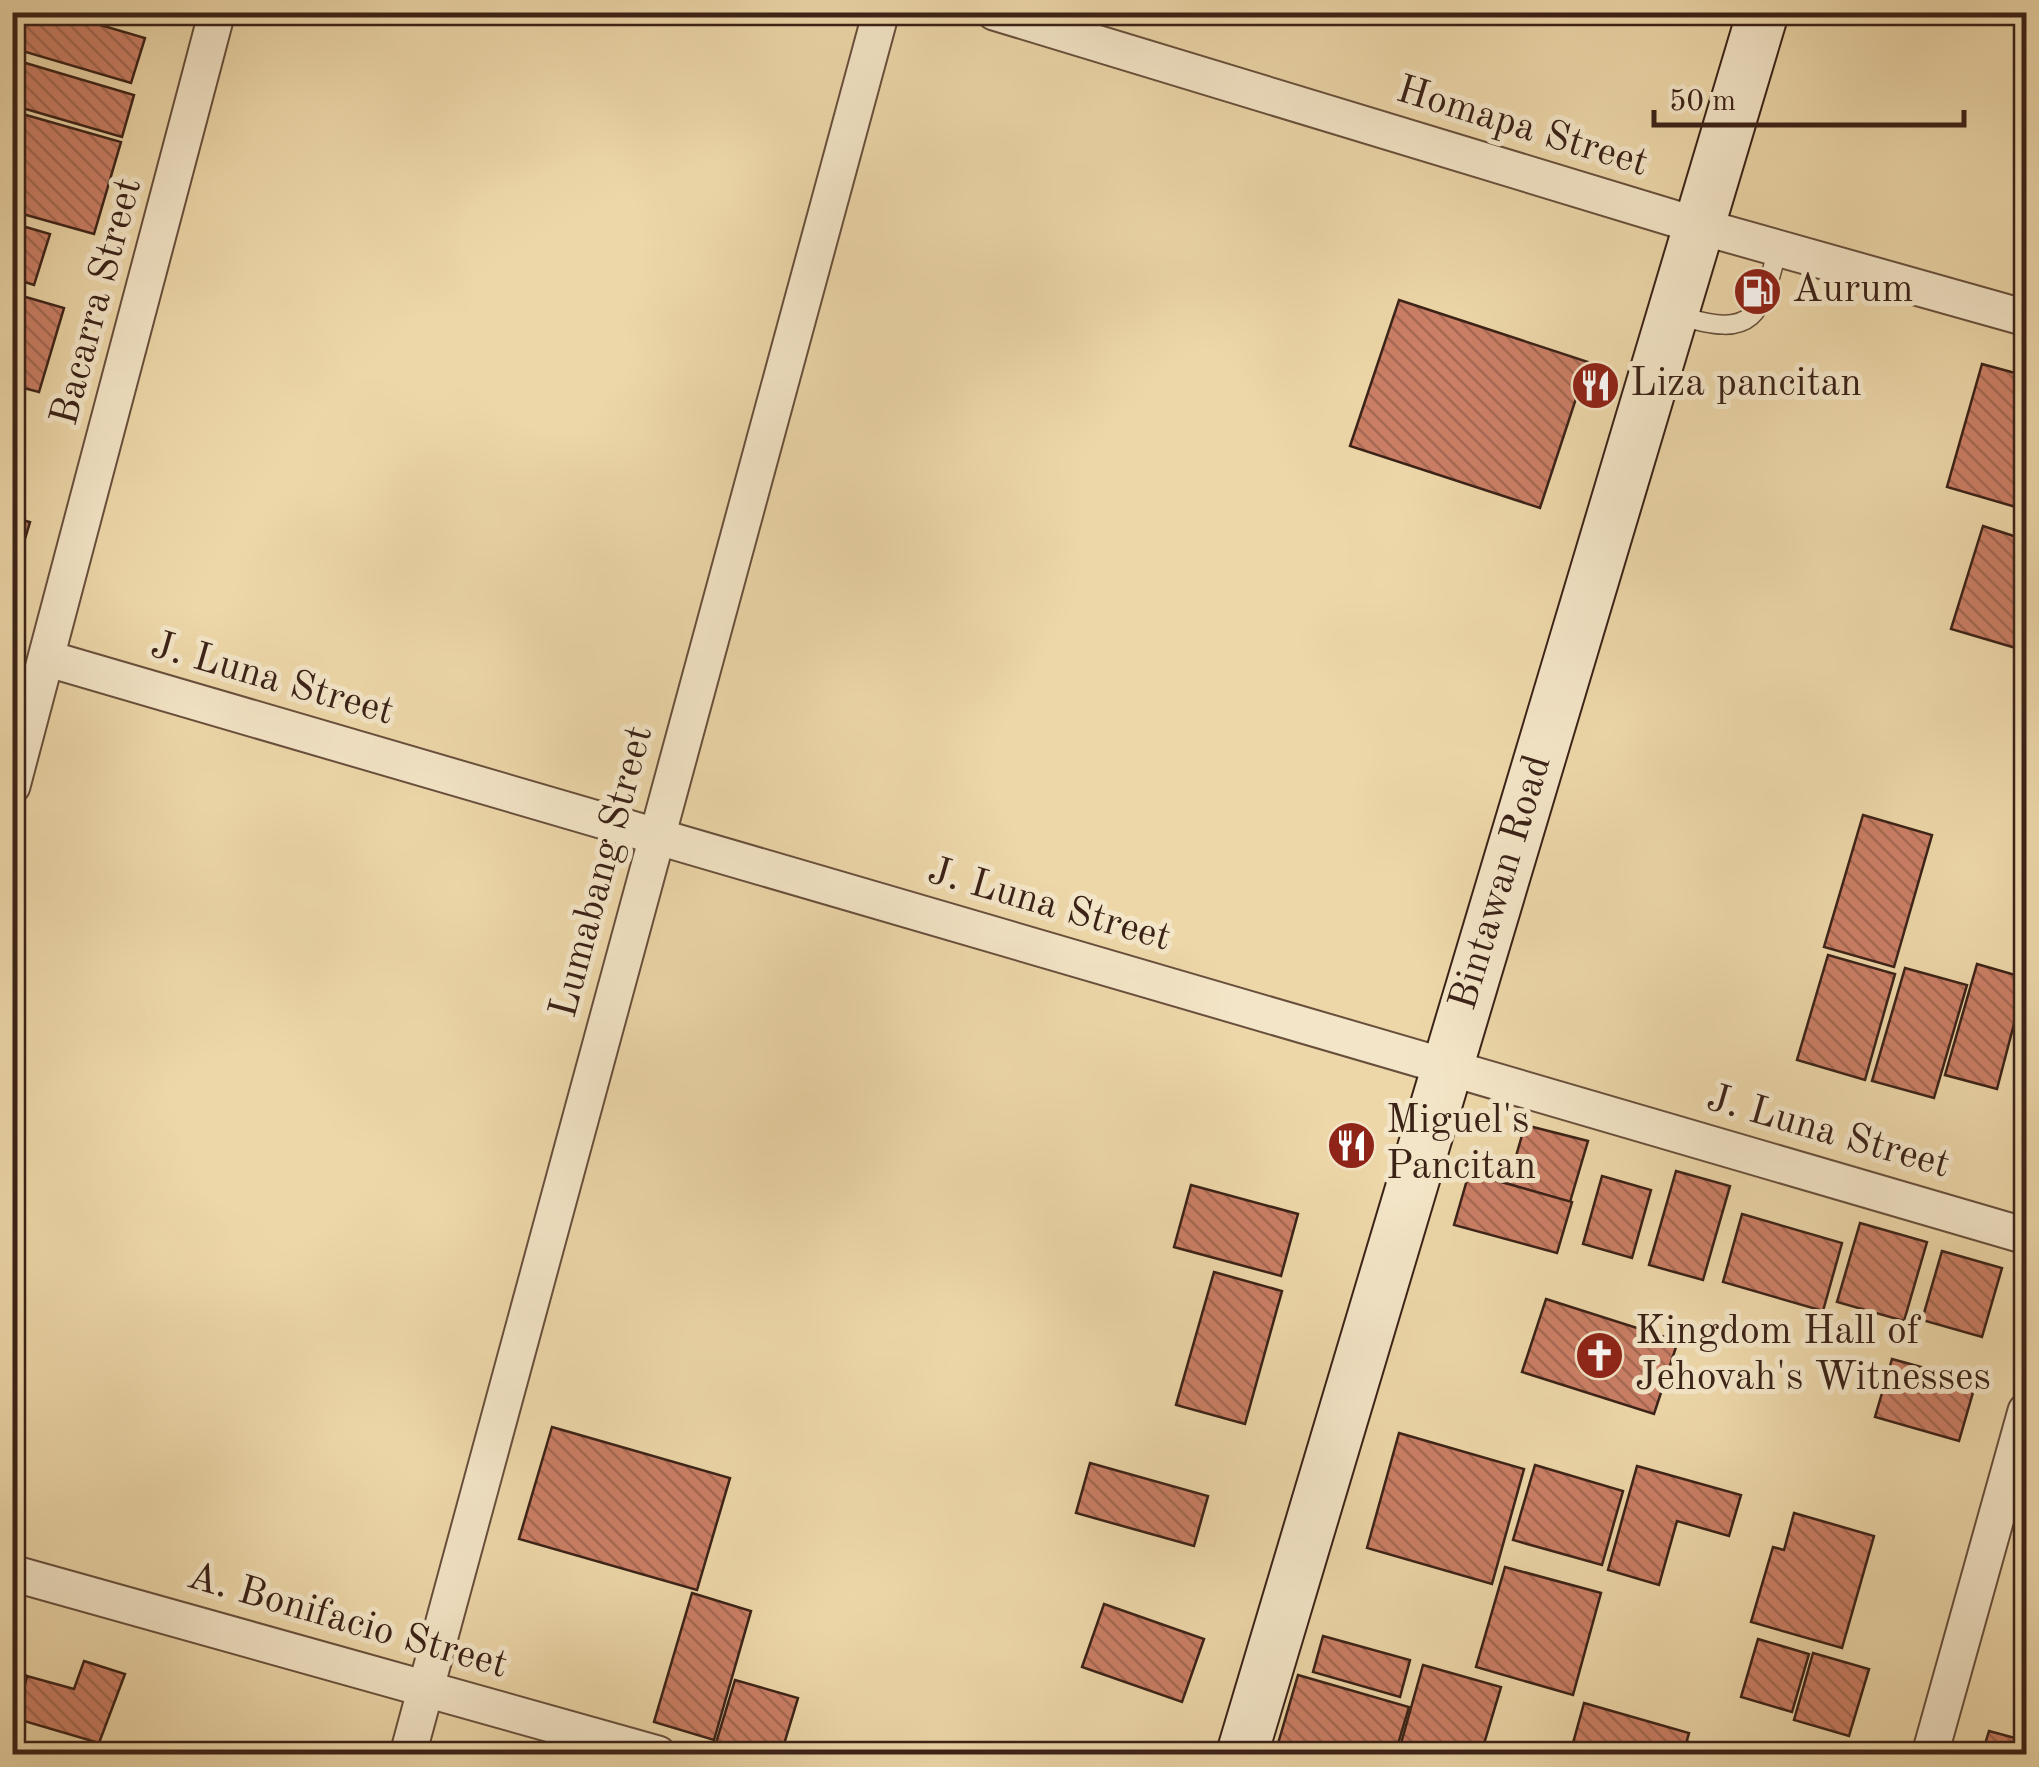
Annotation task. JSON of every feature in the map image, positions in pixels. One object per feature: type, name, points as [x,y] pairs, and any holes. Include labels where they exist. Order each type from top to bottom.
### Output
[{"type":"main road","name":"Bintawan Road","points":[[1242,1754],[1762,12]]},
{"type":"street","name":"Bacarra Street","points":[[12,786],[49,659],[217,12]]},
{"type":"street","name":"Lumabang Street","points":[[408,1754],[881,12]]},
{"type":"street","name":"Homapa Street","points":[[994,12],[1699,226],[2026,318]]},
{"type":"street","name":"J. Luna Street","points":[[49,659],[2026,1236]]},
{"type":"street","points":[[1930,1754],[2026,1411]]},
{"type":"street","name":"A. Bonifacio Street","points":[[12,1573],[658,1754]]},
{"type":"lane","points":[[1672,314],[1712,326],[1742,322],[1764,301],[1778,247]]},
{"type":"building","points":[[21,12],[56,12],[145,38],[131,83],[12,48]]},
{"type":"building","points":[[12,59],[134,95],[122,137],[12,105]]},
{"type":"building","points":[[12,111],[121,142],[94,234],[12,211]]},
{"type":"building","points":[[12,223],[50,234],[34,285],[12,278]]},
{"type":"building","points":[[12,293],[64,308],[39,392],[12,385]]},
{"type":"building","points":[[1399,300],[1588,362],[1540,508],[1350,446]]},
{"type":"building","points":[[1982,364],[2026,376],[2026,510],[1947,487]]},
{"type":"building","points":[[12,517],[30,522],[12,582]]},
{"type":"building","points":[[1983,526],[2026,540],[2026,651],[1951,629]]},
{"type":"building","points":[[1863,815],[1932,835],[1894,967],[1824,947]]},
{"type":"building","points":[[1828,955],[1895,974],[1865,1080],[1797,1060]]},
{"type":"building","points":[[1977,964],[2026,978],[1997,1089],[1945,1075]]},
{"type":"building","points":[[1905,968],[1967,985],[1934,1098],[1872,1081]]},
{"type":"building","points":[[1525,1125],[1588,1141],[1570,1202],[1508,1184]]},
{"type":"building","points":[[1676,1171],[1730,1186],[1703,1280],[1649,1265]]},
{"type":"building","points":[[1469,1173],[1572,1202],[1557,1253],[1454,1225]]},
{"type":"building","points":[[1602,1176],[1651,1190],[1632,1258],[1583,1244]]},
{"type":"building","points":[[1191,1185],[1298,1214],[1281,1276],[1174,1247]]},
{"type":"building","points":[[1742,1214],[1842,1243],[1823,1311],[1723,1282]]},
{"type":"building","points":[[1860,1223],[1927,1242],[1904,1321],[1837,1302]]},
{"type":"building","points":[[1942,1251],[2002,1268],[1982,1337],[1922,1320]]},
{"type":"building","points":[[1214,1272],[1282,1291],[1245,1424],[1176,1405]]},
{"type":"building","name":"Kingdom Hall of Jehovah's Witnesses","points":[[1546,1299],[1678,1341],[1654,1414],[1522,1372]]},
{"type":"building","points":[[1892,1359],[1976,1382],[1959,1441],[1875,1417]]},
{"type":"building","points":[[552,1427],[730,1478],[697,1590],[519,1539]]},
{"type":"building","points":[[1399,1433],[1524,1469],[1492,1584],[1367,1548]]},
{"type":"building","points":[[1090,1463],[1208,1496],[1194,1546],[1076,1513]]},
{"type":"building","points":[[1535,1465],[1623,1491],[1602,1565],[1513,1540]]},
{"type":"building","points":[[1637,1466],[1741,1495],[1729,1536],[1677,1521],[1659,1585],[1608,1570]]},
{"type":"building","points":[[1794,1513],[1874,1536],[1842,1648],[1751,1622],[1773,1547],[1784,1550]]},
{"type":"building","points":[[1505,1567],[1601,1593],[1573,1695],[1476,1667]]},
{"type":"building","points":[[692,1593],[751,1611],[714,1740],[654,1722]]},
{"type":"building","points":[[1104,1604],[1204,1639],[1182,1702],[1082,1667]]},
{"type":"building","points":[[1323,1636],[1410,1660],[1400,1697],[1313,1672]]},
{"type":"building","points":[[1758,1639],[1809,1654],[1792,1712],[1741,1697]]},
{"type":"building","points":[[1813,1653],[1869,1669],[1849,1736],[1794,1720]]},
{"type":"building","points":[[84,1661],[125,1674],[99,1743],[17,1719],[27,1676],[74,1689]]},
{"type":"building","points":[[1423,1665],[1501,1687],[1481,1754],[1398,1754]]},
{"type":"building","points":[[12,1667],[27,1676],[12,1710]]},
{"type":"building","points":[[1298,1675],[1409,1707],[1395,1754],[1275,1754]]},
{"type":"building","points":[[735,1680],[798,1698],[781,1754],[757,1754],[716,1743]]},
{"type":"building","points":[[1584,1703],[1689,1733],[1683,1754],[1570,1754]]},
{"type":"building","points":[[1989,1731],[2026,1741],[2026,1754],[1982,1754]]},
{"type":"building","points":[[1689,1742],[1733,1754],[1686,1754]]},
{"type":"place","name":"Aurum","points":[[1757,291]]},
{"type":"place","name":"Liza pancitan","points":[[1595,385]]},
{"type":"place","name":"Miguel's Pancitan","points":[[1351,1145]]},
{"type":"place","name":"Kingdom Hall of Jehovah's Witnesses","points":[[1600,1356]]}]
